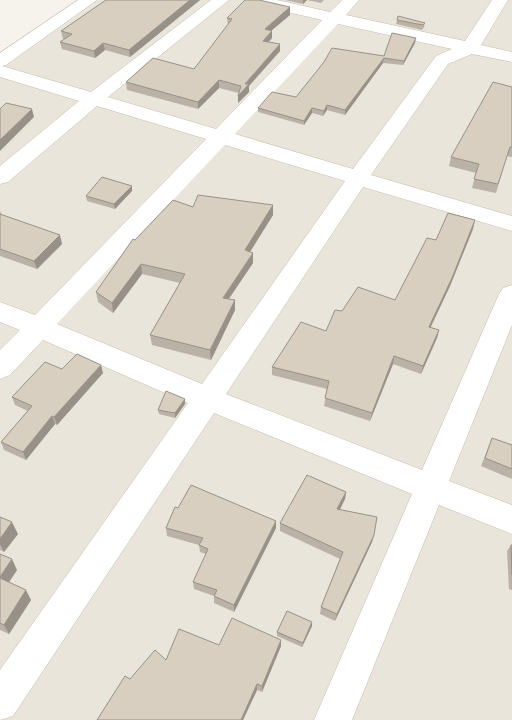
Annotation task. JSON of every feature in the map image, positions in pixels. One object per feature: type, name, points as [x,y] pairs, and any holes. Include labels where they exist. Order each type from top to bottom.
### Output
[{"type":"street","points":[[0,61],[88,0]]},
{"type":"street","points":[[0,177],[94,99],[221,0]]},
{"type":"street","points":[[255,0],[512,58]]},
{"type":"street","points":[[0,368],[351,0]]},
{"type":"street","points":[[0,703],[358,178],[442,60],[470,48],[500,0]]},
{"type":"street","points":[[0,71],[512,224]]},
{"type":"street","points":[[333,720],[512,294]]},
{"type":"street","points":[[0,311],[40,326],[208,399],[512,520]]},
{"type":"shaded area","points":[[78,0],[512,0],[512,720],[0,720],[0,57]]},
{"type":"building","points":[[106,0],[190,0],[129,50],[103,43],[94,51],[60,42],[72,34],[61,31]]},
{"type":"building","points":[[245,0],[259,0],[290,7],[265,29],[272,31],[263,41],[280,44],[245,84],[249,84],[238,96],[241,86],[219,80],[198,102],[126,82],[153,58],[194,69],[232,19],[227,18]]},
{"type":"building","points":[[398,16],[425,23],[423,25],[397,20]]},
{"type":"building","points":[[392,33],[416,38],[404,61],[384,58],[345,110],[327,105],[324,111],[312,108],[304,121],[258,108],[272,92],[296,97],[324,62],[332,48],[384,56]]},
{"type":"building","points":[[493,82],[512,87],[512,147],[510,147],[498,184],[474,179],[479,164],[451,157]]},
{"type":"building","points":[[6,103],[32,109],[0,140],[0,109]]},
{"type":"building","points":[[102,177],[132,186],[114,204],[86,196]]},
{"type":"building","points":[[198,195],[273,205],[245,250],[253,253],[223,298],[235,300],[210,350],[150,335],[185,274],[141,264],[112,303],[96,292],[133,239],[135,240],[173,200],[193,207]]},
{"type":"building","points":[[448,213],[475,220],[452,278],[429,327],[439,330],[423,366],[394,356],[372,413],[325,398],[329,381],[272,367],[301,322],[326,331],[335,310],[342,311],[358,287],[395,300],[427,238],[436,240]]},
{"type":"building","points":[[0,214],[60,235],[34,261],[0,249]]},
{"type":"building","points":[[77,354],[101,365],[54,417],[52,416],[23,452],[1,442],[32,406],[12,397],[45,362],[62,369]]},
{"type":"building","points":[[166,391],[185,399],[175,413],[158,410]]},
{"type":"building","points":[[492,438],[512,445],[512,469],[485,458]]},
{"type":"building","points":[[307,475],[346,492],[337,509],[377,517],[374,535],[337,614],[321,607],[343,552],[280,523]]},
{"type":"building","points":[[191,485],[276,521],[234,605],[214,596],[217,590],[193,582],[208,549],[199,545],[203,538],[166,528],[175,507],[178,508]]},
{"type":"building","points":[[0,517],[12,522],[0,539]]},
{"type":"building","points":[[0,554],[12,559],[0,577]]},
{"type":"building","points":[[0,578],[26,590],[4,625],[0,623]]},
{"type":"building","points":[[287,611],[312,622],[303,643],[277,632]]},
{"type":"building","points":[[232,618],[281,640],[262,686],[257,684],[241,720],[97,720],[125,676],[130,679],[155,650],[166,660],[179,629],[219,645]]}]
